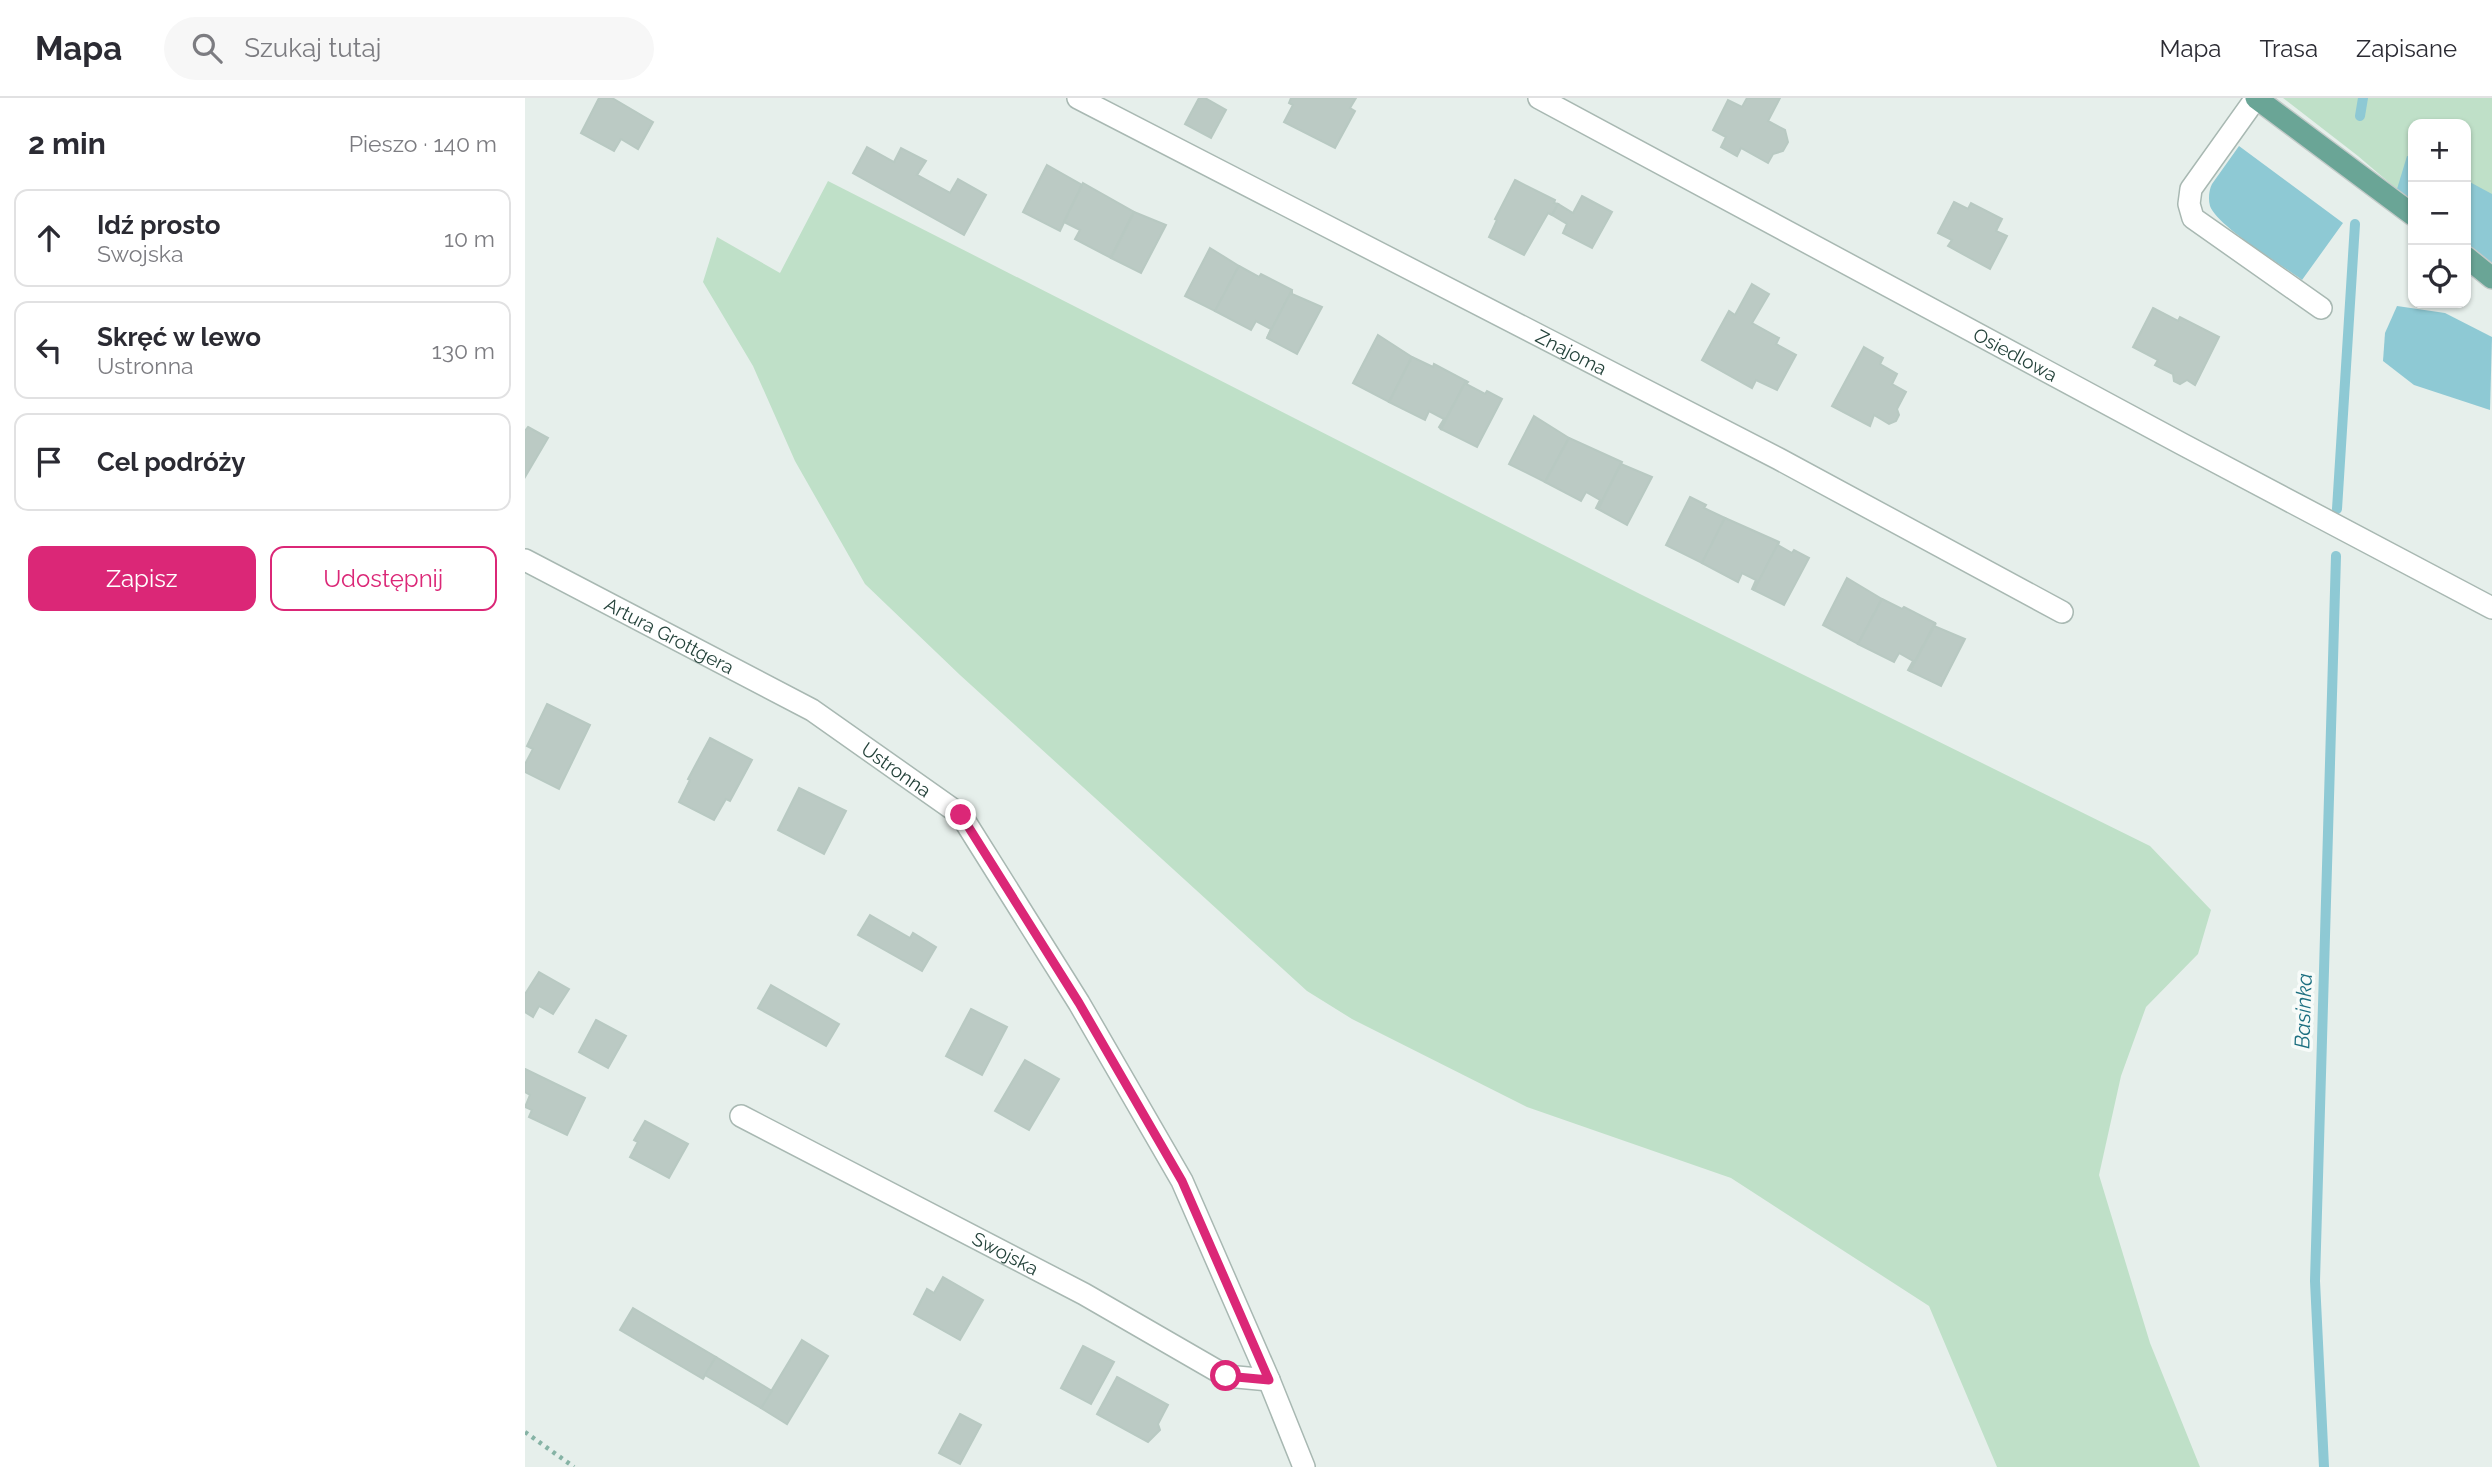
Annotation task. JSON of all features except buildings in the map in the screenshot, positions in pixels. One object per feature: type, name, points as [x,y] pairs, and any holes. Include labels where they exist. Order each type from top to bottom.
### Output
[{"type":"main road","points":[[2256,98],[2408,211]]},
{"type":"main road","points":[[2471,261],[2492,278]]},
{"type":"street","name":"Znajoma","points":[[1077,98],[1767,453],[2062,612]]},
{"type":"street","name":"Osiedlowa","points":[[1539,98],[2492,608]]},
{"type":"street","points":[[2256,98],[2191,189],[2189,204],[2193,218],[2321,308]]},
{"type":"street","name":"Artura Grottgera","points":[[525,560],[812,710]]},
{"type":"street","name":"Ustronna","points":[[812,710],[961,815],[1079,1003],[1182,1181],[1304,1467]]},
{"type":"street","name":"Swojska","points":[[741,1116],[1084,1294],[1226,1376],[1269,1380]]},
{"type":"path","points":[[525,1432],[574,1467]]},
{"type":"green space","points":[[2283,98],[2492,98],[2492,272],[2471,253],[2471,119],[2408,119],[2408,199]]},
{"type":"green space","points":[[828,181],[1640,594],[2150,846],[2211,910],[2198,954],[2146,1007],[2121,1076],[2099,1175],[2150,1343],[2200,1467],[1997,1467],[1929,1306],[1731,1178],[1527,1107],[1352,1019],[1307,991],[960,675],[865,584],[795,461],[753,366],[703,282],[717,237],[780,273]]},
{"type":"water","points":[[2239,146],[2343,223],[2302,280],[2237,234],[2210,206],[2212,184]]},
{"type":"water","points":[[2407,156],[2408,156],[2408,199],[2397,189]]},
{"type":"water","points":[[2471,183],[2492,194],[2492,271],[2471,252]]},
{"type":"water","points":[[2397,306],[2445,313],[2492,337],[2490,410],[2414,385],[2383,361],[2385,333]]},
{"type":"waterway","name":"Basinka","points":[[2360,116],[2363,98]]},
{"type":"waterway","points":[[2337,509],[2355,224]]},
{"type":"waterway","name":"Basinka","points":[[2324,1467],[2315,1281],[2336,556]]},
{"type":"route","points":[[961,815],[1079,1003],[1182,1181],[1269,1380],[1226,1376]]}]
